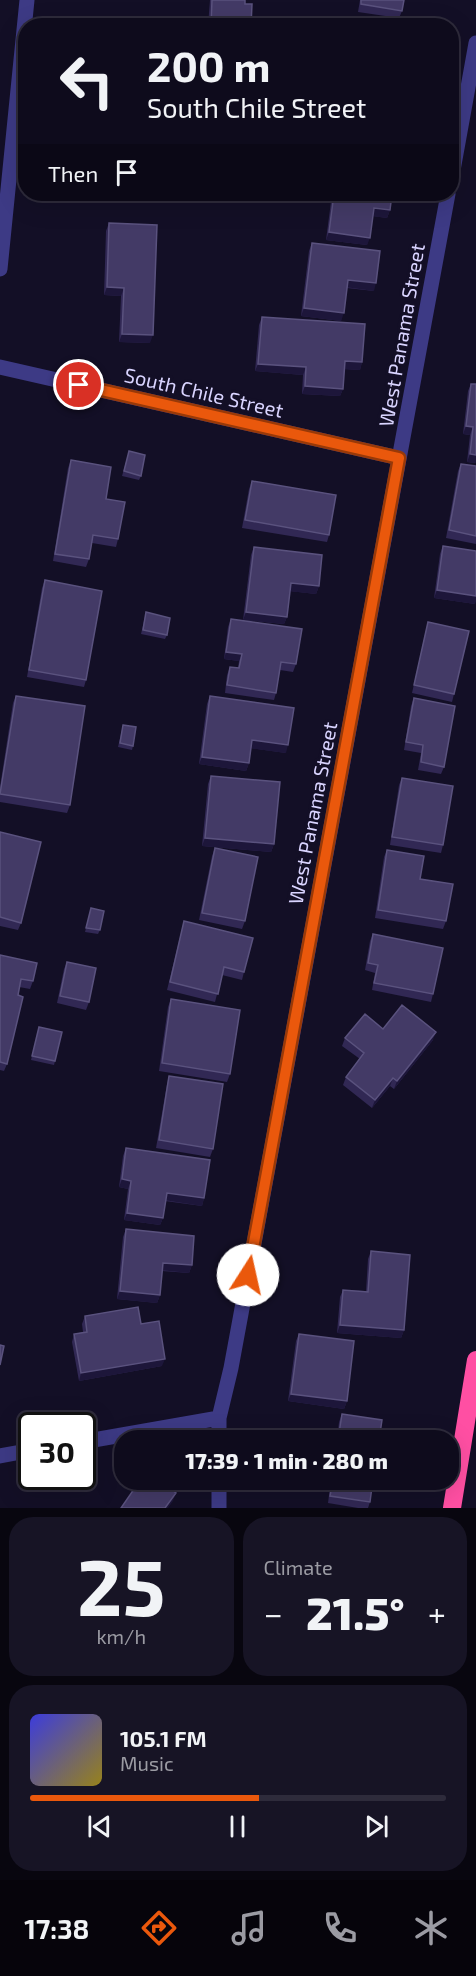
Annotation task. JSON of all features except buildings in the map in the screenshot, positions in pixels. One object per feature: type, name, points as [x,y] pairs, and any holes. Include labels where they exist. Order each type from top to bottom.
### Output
[{"type":"highway","points":[[452,1508],[476,1360]]},
{"type":"street","points":[[25,18],[27,0]]},
{"type":"street","points":[[459,137],[476,43]]},
{"type":"street","points":[[0,269],[18,90]]},
{"type":"street","name":"West Panama Street","points":[[219,1430],[219,1418],[233,1356],[447,201]]},
{"type":"street","name":"South Chile Street","points":[[0,367],[399,458]]},
{"type":"street","points":[[96,1440],[219,1418]]},
{"type":"street","points":[[0,1456],[18,1453]]},
{"type":"street","points":[[219,1490],[219,1508]]},
{"type":"route","points":[[79,385],[399,458],[248,1275]]}]
